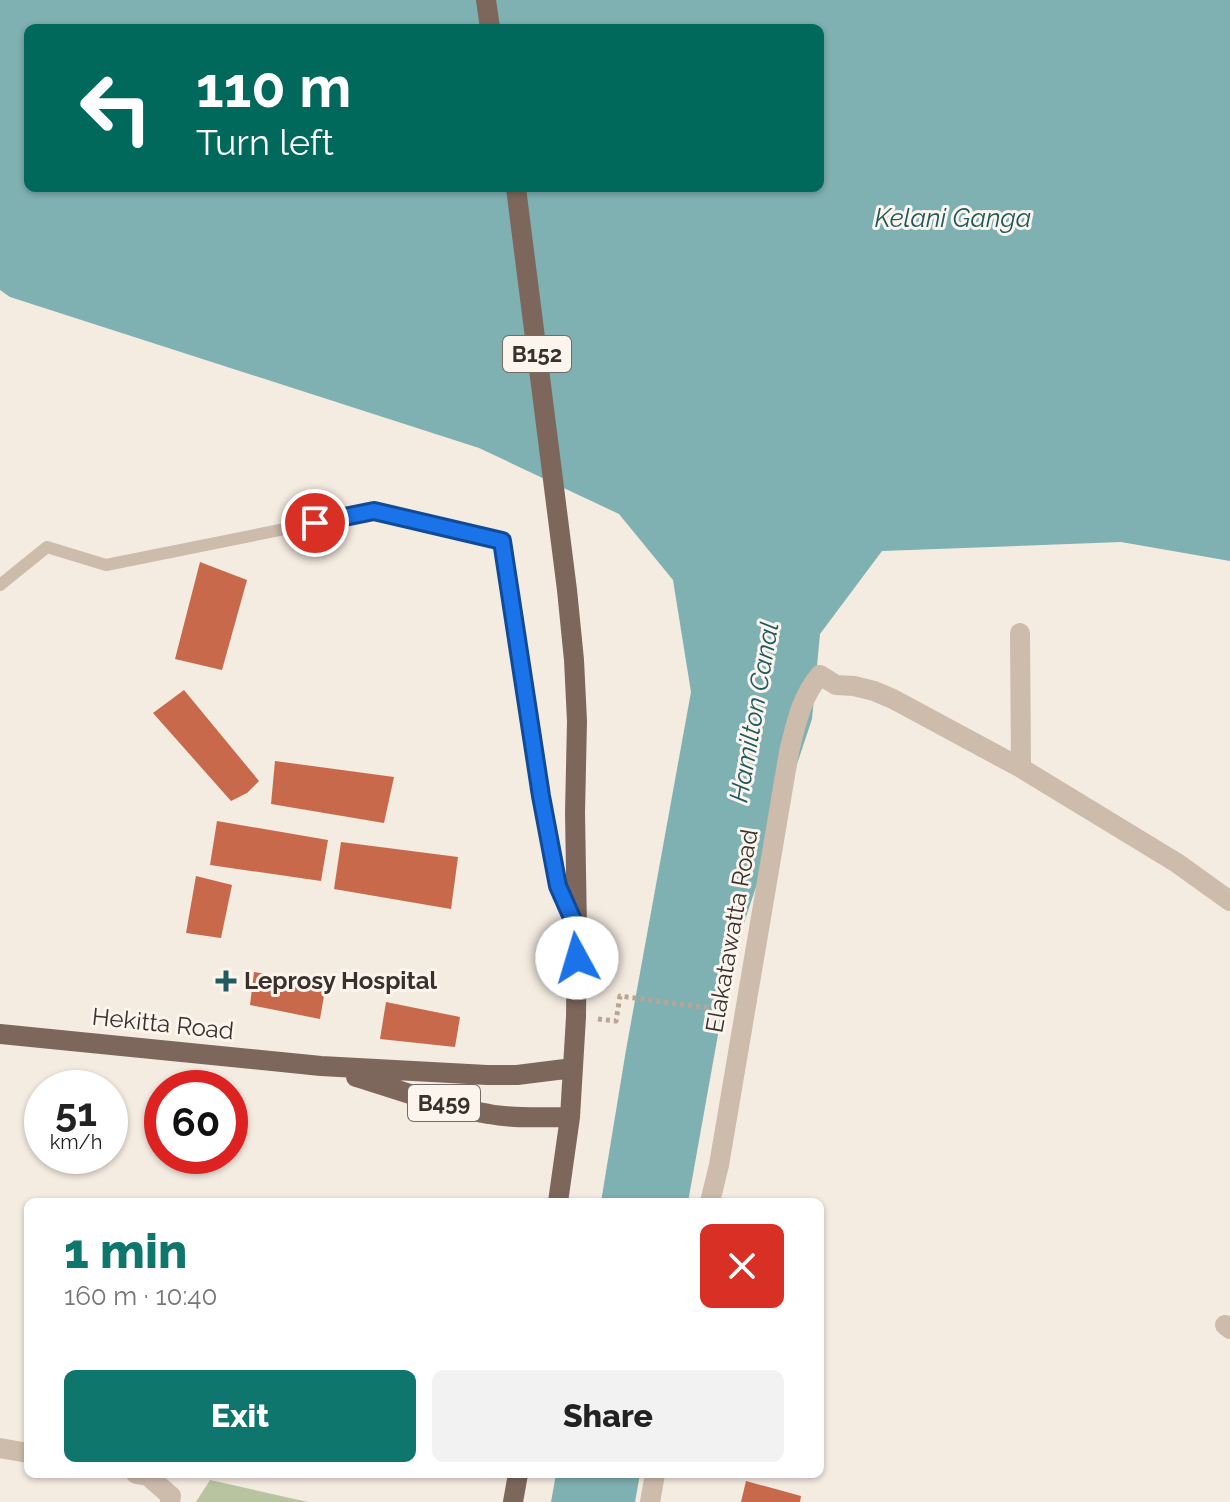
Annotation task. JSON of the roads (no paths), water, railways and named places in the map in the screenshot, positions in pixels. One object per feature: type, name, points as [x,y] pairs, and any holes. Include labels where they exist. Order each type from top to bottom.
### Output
[{"type":"main road","points":[[486,0],[489,24]]},
{"type":"main road","name":"B152","points":[[516,192],[567,590],[577,721],[576,1017],[570,1117],[559,1198]]},
{"type":"main road","name":"Hekitta Road","points":[[0,1034],[321,1066],[487,1075],[517,1075],[573,1068]]},
{"type":"main road","name":"Hekitta Road","points":[[321,1066],[489,1115],[570,1117]]},
{"type":"main road","points":[[513,1502],[517,1478]]},
{"type":"street","points":[[1020,633],[1021,768],[1177,863],[1230,901]]},
{"type":"street","name":"Elakatawatta Road","points":[[711,1198],[789,752],[810,687],[820,675],[836,685],[874,691],[1021,768]]},
{"type":"street","points":[[0,1448],[24,1452]]},
{"type":"street","points":[[150,1478],[171,1496],[170,1502]]},
{"type":"street","points":[[650,1502],[654,1478]]},
{"type":"lane","points":[[0,585],[47,547],[106,565],[374,511],[502,541],[558,886],[577,929]]},
{"type":"water","points":[[0,0],[1230,0],[1230,561],[1121,542],[882,551],[820,634],[812,719],[731,962],[689,1198],[602,1198],[691,692],[673,580],[619,514],[479,448],[10,297],[0,290]]},
{"type":"water","points":[[555,1478],[639,1478],[635,1502],[551,1502]]},
{"type":"place","name":"Leprosy Hospital","points":[[226,981]]},
{"type":"water label","name":"Kelani Ganga","points":[[953,218]]},
{"type":"water label","name":"Hamilton Canal","points":[[754,712]]}]
